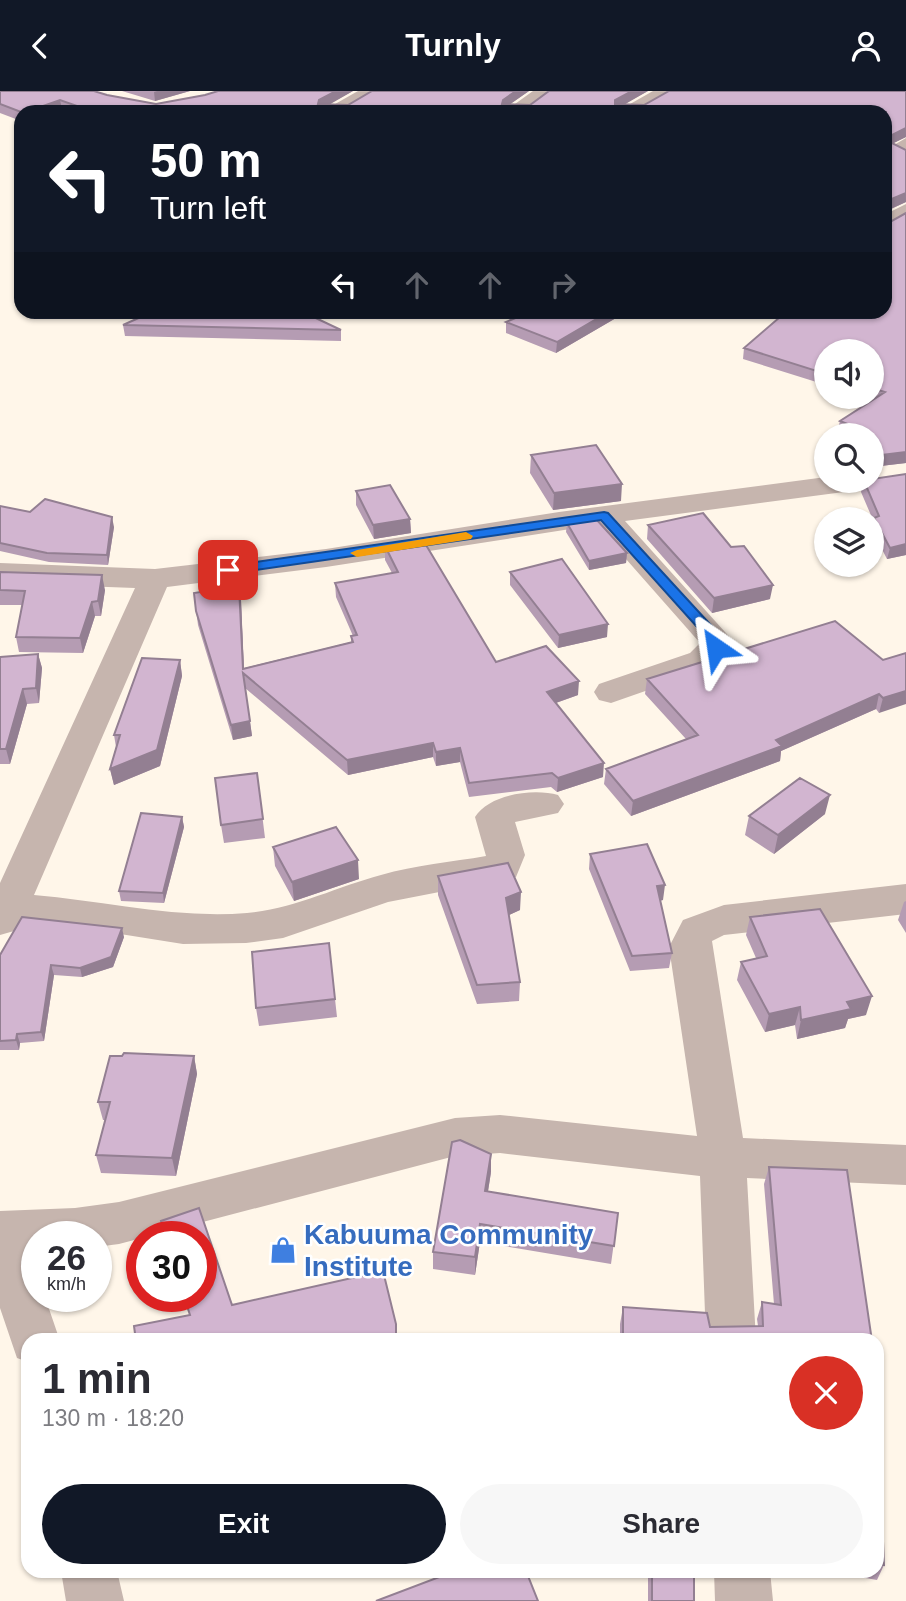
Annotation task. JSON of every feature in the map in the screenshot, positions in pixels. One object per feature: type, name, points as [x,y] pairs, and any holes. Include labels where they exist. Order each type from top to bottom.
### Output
[{"type":"street","points":[[345,105],[374,91]]},
{"type":"street","points":[[525,105],[547,91]]},
{"type":"street","points":[[640,105],[669,91]]},
{"type":"street","points":[[906,144],[898,149],[906,153]]},
{"type":"street","points":[[0,573],[155,579],[326,558],[814,487]]},
{"type":"street","points":[[604,516],[717,642],[711,655],[702,660],[611,692]]},
{"type":"street","points":[[155,579],[3,914],[95,915],[183,929],[283,923],[384,888],[502,867],[507,862],[506,855],[494,817],[502,811],[545,804]]},
{"type":"street","points":[[731,1333],[723,1157],[690,947],[693,933],[701,926],[723,920],[906,899]]},
{"type":"street","points":[[0,1232],[75,1229],[119,1223],[455,1137],[500,1134],[613,1149],[906,1165]]},
{"type":"street","points":[[0,1254],[28,1315],[33,1333]]},
{"type":"street","points":[[90,1578],[95,1601]]},
{"type":"street","points":[[742,1578],[744,1601]]},
{"type":"building","points":[[0,91],[94,91],[156,104],[218,91],[336,91],[319,100],[318,104],[348,105],[74,105],[60,100],[46,105],[14,105],[14,109],[0,104]]},
{"type":"building","points":[[372,91],[516,91],[503,100],[502,104],[530,105],[348,105]]},
{"type":"building","points":[[549,91],[632,91],[615,100],[615,104],[644,105],[530,105]]},
{"type":"building","points":[[669,91],[906,91],[906,128],[892,135],[892,105],[644,105]]},
{"type":"building","points":[[892,143],[906,150],[906,193],[892,199]]},
{"type":"building","points":[[906,213],[906,452],[884,455],[884,423],[840,421],[859,409],[884,409],[884,339],[814,339],[814,370],[744,348],[778,319],[892,319],[892,221]]},
{"type":"building","points":[[136,319],[318,319],[341,330],[123,325]]},
{"type":"building","points":[[513,319],[596,319],[557,342],[506,322]]},
{"type":"building","points":[[596,445],[622,484],[554,493],[531,455]]},
{"type":"building","points":[[906,474],[906,544],[890,548],[884,537],[884,507],[875,507],[869,493],[884,493],[884,477]]},
{"type":"building","points":[[390,485],[410,519],[373,525],[356,491]]},
{"type":"building","points":[[45,499],[112,517],[107,555],[47,553],[0,543],[0,506],[30,512]]},
{"type":"building","points":[[703,513],[731,547],[744,546],[773,585],[714,598],[648,525]]},
{"type":"building","points":[[596,519],[627,553],[589,561],[567,523]]},
{"type":"building","points":[[423,540],[496,662],[546,646],[579,681],[547,692],[604,763],[558,778],[552,773],[469,783],[460,748],[436,752],[433,743],[347,760],[243,673],[250,721],[231,725],[196,611],[194,593],[239,586],[243,669],[353,642],[351,636],[357,635],[335,583],[398,572],[385,546]]},
{"type":"building","points":[[562,559],[608,624],[559,635],[510,572]]},
{"type":"building","points":[[0,572],[102,575],[98,601],[92,602],[80,638],[16,637],[25,591],[0,590]]},
{"type":"building","points":[[835,621],[883,660],[906,653],[906,691],[883,698],[879,694],[776,740],[782,746],[633,801],[606,769],[698,735],[647,679]]},
{"type":"building","points":[[38,654],[36,688],[23,689],[6,749],[0,749],[0,657]]},
{"type":"building","points":[[142,658],[180,660],[157,750],[110,769],[120,735],[114,735]]},
{"type":"building","points":[[257,773],[263,819],[221,825],[215,778]]},
{"type":"building","points":[[800,778],[830,795],[778,835],[749,816]]},
{"type":"building","points":[[141,813],[182,817],[163,893],[119,891]]},
{"type":"building","points":[[336,827],[358,860],[292,882],[273,847]]},
{"type":"building","points":[[647,844],[665,885],[657,886],[672,953],[632,956],[590,854]]},
{"type":"building","points":[[508,863],[521,892],[506,898],[520,982],[477,985],[438,876]]},
{"type":"building","points":[[820,909],[872,996],[847,1002],[851,1009],[801,1020],[800,1007],[769,1014],[741,962],[767,956],[750,917]]},
{"type":"building","points":[[22,917],[122,928],[111,957],[80,968],[51,965],[41,1032],[17,1034],[16,1040],[0,1041],[0,955]]},
{"type":"building","points":[[329,943],[335,999],[256,1008],[252,952]]},
{"type":"building","points":[[124,1053],[194,1056],[172,1158],[96,1155],[110,1102],[98,1102],[110,1056],[122,1056]]},
{"type":"building","points":[[460,1140],[491,1154],[485,1191],[618,1213],[614,1246],[480,1224],[475,1257],[433,1252],[452,1142]]},
{"type":"building","points":[[769,1167],[847,1170],[871,1333],[623,1333],[623,1307],[707,1313],[710,1327],[763,1326],[762,1302],[781,1305]]},
{"type":"building","points":[[199,1208],[203,1221],[161,1221]]},
{"type":"building","points":[[217,1261],[232,1305],[383,1271],[396,1333],[135,1333],[134,1326],[190,1315],[189,1312],[217,1312]]},
{"type":"building","points":[[437,1578],[529,1578],[538,1601],[376,1601]]},
{"type":"building","points":[[652,1578],[694,1578],[694,1601],[652,1601]]},
{"type":"slow traffic","points":[[357,553],[466,536]]},
{"type":"place","name":"Kabuuma Community Institute","points":[[283,1250]]},
{"type":"route","points":[[228,570],[604,516],[714,637],[716,648]]}]
